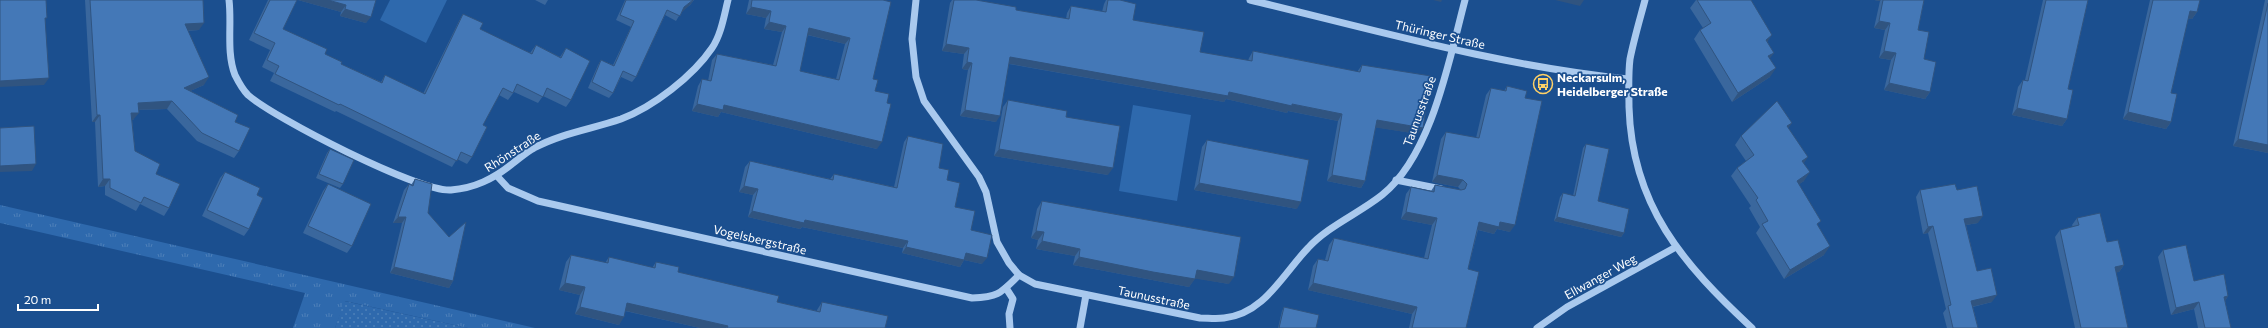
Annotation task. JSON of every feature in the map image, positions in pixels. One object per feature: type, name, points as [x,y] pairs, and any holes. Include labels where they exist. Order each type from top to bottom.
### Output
[{"type":"street","name":"Rhönstraße","points":[[229,0],[231,52],[235,74],[247,93],[266,108],[383,169],[416,183],[448,190],[473,187],[497,176],[532,149],[564,134],[622,118],[657,99],[694,71],[712,47],[728,0]]},
{"type":"street","name":"Taunusstraße","points":[[916,0],[912,40],[916,77],[924,101],[979,177],[986,192],[997,242],[1019,275],[1036,284],[1200,318],[1225,318],[1246,311],[1265,300],[1308,247],[1382,195],[1407,168],[1420,146],[1431,117],[1465,0]]},
{"type":"street","name":"Thüringer Straße","points":[[1250,0],[1277,3],[1452,49],[1559,69],[1628,79]]},
{"type":"street","points":[[1645,0],[1630,58],[1628,79],[1630,125],[1636,169],[1657,218],[1676,247],[1721,299],[1752,328]]},
{"type":"street","name":"Vogelsbergstraße","points":[[497,176],[508,188],[538,201],[972,298],[992,298],[1006,288],[1019,275]]},
{"type":"street","points":[[1396,180],[1450,190]]},
{"type":"street","name":"Ellwanger Weg","points":[[1537,328],[1567,307],[1676,247]]},
{"type":"street","points":[[1006,288],[1013,299],[1009,314],[1010,328]]},
{"type":"street","points":[[1080,328],[1086,295]]},
{"type":"green space","points":[[390,0],[447,0],[426,43],[380,20]]},
{"type":"green space","points":[[1133,105],[1191,115],[1177,201],[1119,191]]},
{"type":"green space","points":[[0,205],[535,328],[468,328],[345,301],[335,328],[293,328],[305,293],[0,223]]},
{"type":"green space","points":[[344,301],[468,328],[335,328]]},
{"type":"building","points":[[0,0],[46,0],[47,18],[45,18],[49,78],[0,81]]},
{"type":"building","points":[[90,0],[203,0],[204,23],[185,24],[209,77],[184,88],[238,115],[235,122],[250,128],[239,151],[202,133],[172,101],[138,103],[139,113],[131,113],[135,151],[160,164],[156,174],[180,184],[169,208],[144,197],[141,203],[110,188],[110,179],[103,179],[100,115],[97,115]]},
{"type":"building","points":[[270,0],[297,0],[283,29],[327,49],[325,54],[342,62],[341,64],[382,83],[385,75],[425,94],[463,14],[483,23],[480,29],[532,54],[536,45],[561,58],[566,48],[590,61],[571,100],[547,88],[543,97],[517,84],[513,93],[503,88],[483,125],[487,127],[472,157],[461,152],[457,161],[275,74],[279,66],[267,60],[275,43],[254,33]]},
{"type":"building","points":[[328,0],[376,0],[371,17],[345,9],[346,5]]},
{"type":"building","points":[[626,0],[693,0],[684,7],[680,16],[667,10],[636,77],[623,71],[613,93],[592,82],[601,60],[614,66],[634,21],[620,15]]},
{"type":"building","points":[[752,0],[883,0],[891,2],[873,79],[878,80],[875,91],[889,94],[887,103],[891,104],[882,142],[724,105],[723,110],[697,104],[702,79],[711,81],[717,54],[776,66],[786,26],[769,22],[771,11],[751,7]],"holes":[[[809,28],[850,38],[839,80],[800,71]]]},
{"type":"building","points":[[954,0],[976,0],[1016,7],[1016,10],[1069,19],[1071,6],[1106,12],[1108,0],[1120,0],[1136,4],[1133,20],[1204,32],[1200,52],[1252,61],[1253,51],[1360,72],[1362,65],[1431,76],[1423,128],[1377,120],[1365,181],[1332,175],[1342,114],[1292,104],[1292,106],[1229,92],[1228,96],[1010,57],[1000,116],[965,110],[972,63],[967,62],[969,48],[946,44]]},
{"type":"building","points":[[1697,0],[1751,0],[1772,35],[1766,40],[1774,53],[1768,56],[1776,68],[1738,93],[1700,30],[1711,23]]},
{"type":"building","points":[[1883,0],[1924,0],[1918,30],[1929,32],[1924,59],[1936,62],[1930,92],[1889,83],[1896,53],[1884,51],[1890,23],[1879,21]]},
{"type":"building","points":[[2046,0],[2088,0],[2068,89],[2073,90],[2067,119],[2017,108],[2023,80],[2028,81]]},
{"type":"building","points":[[2153,0],[2200,0],[2197,12],[2190,11],[2171,93],[2177,94],[2171,122],[2128,112]]},
{"type":"building","points":[[2268,3],[2268,145],[2238,139]]},
{"type":"building","points":[[1507,86],[1527,91],[1525,98],[1542,101],[1515,225],[1500,222],[1499,227],[1479,222],[1468,269],[1479,272],[1466,328],[1412,328],[1417,307],[1313,283],[1318,259],[1328,261],[1334,238],[1428,259],[1437,218],[1406,212],[1411,187],[1434,192],[1435,185],[1461,190],[1465,189],[1467,184],[1463,180],[1437,175],[1446,132],[1479,138],[1491,88],[1506,91]]},
{"type":"building","points":[[1008,100],[1067,111],[1066,117],[1120,126],[1113,168],[999,149]]},
{"type":"building","points":[[1777,101],[1792,123],[1787,126],[1808,157],[1802,161],[1810,172],[1797,181],[1821,221],[1817,224],[1830,246],[1790,270],[1762,224],[1768,221],[1756,200],[1758,198],[1737,168],[1754,155],[1741,136]]},
{"type":"building","points":[[34,126],[36,164],[0,166],[0,128]]},
{"type":"building","points":[[908,136],[943,144],[939,168],[949,170],[947,180],[960,183],[955,207],[975,211],[971,230],[992,235],[987,258],[966,253],[964,260],[906,247],[908,241],[805,220],[804,223],[752,211],[758,189],[744,186],[750,161],[833,180],[834,174],[897,188]]},
{"type":"building","points":[[1207,140],[1309,160],[1301,202],[1199,183]]},
{"type":"building","points":[[1586,144],[1609,149],[1598,201],[1629,209],[1624,233],[1557,217],[1563,193],[1575,196]]},
{"type":"building","points":[[330,149],[354,160],[343,184],[319,174]]},
{"type":"building","points":[[225,172],[260,188],[257,195],[263,198],[249,229],[207,210]]},
{"type":"building","points":[[415,179],[432,184],[428,213],[449,237],[466,222],[453,281],[394,267],[406,217],[398,217],[409,184],[413,186]]},
{"type":"building","points":[[328,184],[371,204],[352,246],[308,226]]},
{"type":"building","points":[[1955,184],[1957,190],[1977,186],[1983,216],[1964,219],[1977,271],[1991,268],[1997,295],[1971,301],[1978,328],[1953,328],[1948,306],[1951,305],[1933,226],[1928,227],[1920,190]]},
{"type":"building","points":[[1042,201],[1241,237],[1234,277],[1197,270],[1195,279],[1079,257],[1080,249],[1042,241],[1044,232],[1036,231]]},
{"type":"building","points":[[2100,213],[2107,242],[2118,240],[2124,265],[2115,267],[2128,328],[2081,328],[2060,230],[2079,225],[2077,218]]},
{"type":"building","points":[[2186,245],[2194,281],[2224,274],[2228,296],[2224,297],[2231,328],[2205,328],[2199,302],[2176,308],[2163,250]]},
{"type":"building","points":[[571,255],[608,263],[609,257],[655,268],[656,262],[679,267],[678,272],[779,296],[777,302],[820,312],[822,302],[888,316],[885,328],[727,328],[728,326],[627,303],[624,317],[580,307],[585,287],[565,283]]},
{"type":"building","points":[[1284,307],[1319,315],[1316,328],[1279,328]]},
{"type":"place","name":"Neckarsulm, Heidelberger Straße","points":[[1543,84]]}]
